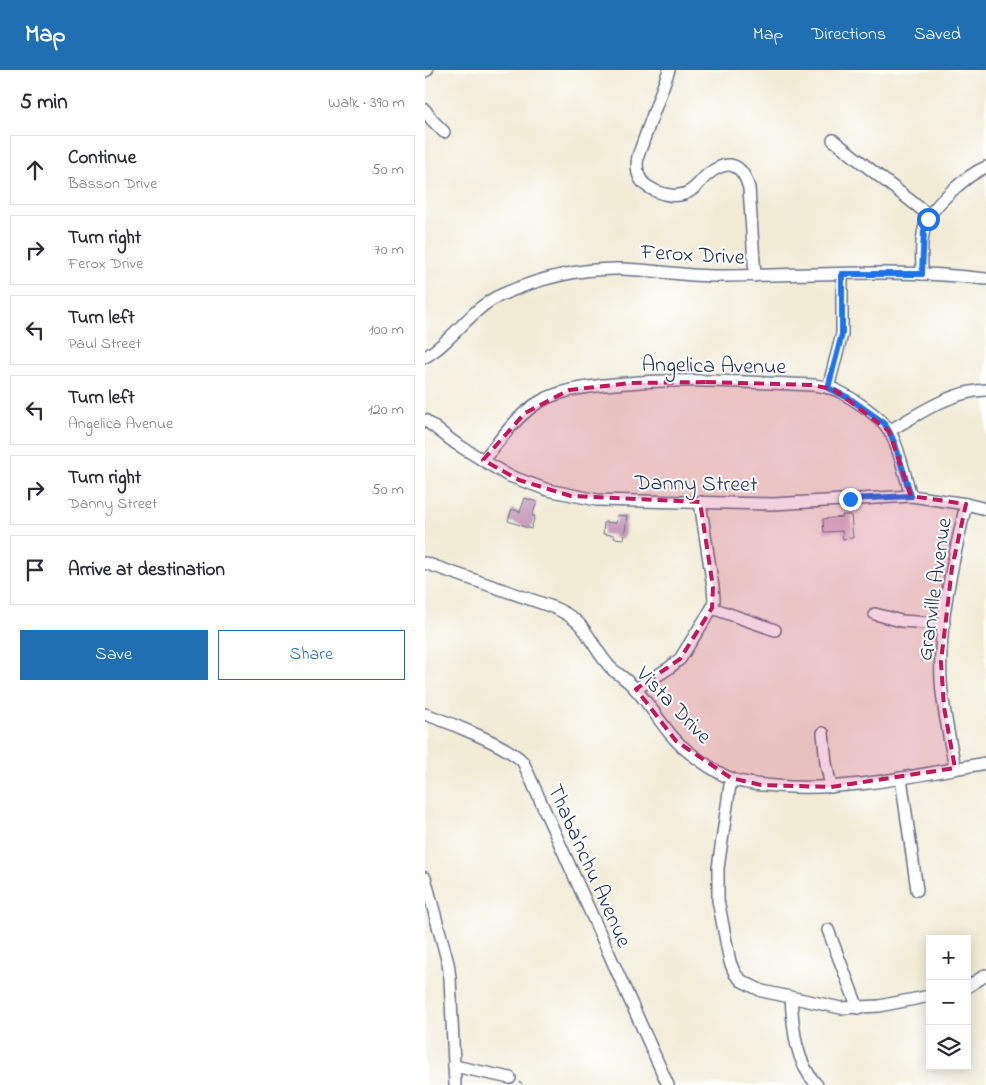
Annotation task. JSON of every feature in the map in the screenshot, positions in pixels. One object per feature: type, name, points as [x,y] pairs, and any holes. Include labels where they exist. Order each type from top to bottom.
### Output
[{"type":"street","points":[[669,70],[638,156],[636,166],[638,174],[643,184],[653,190],[664,194],[676,195],[689,191],[707,175],[724,165],[730,164],[741,171],[746,177],[749,188],[755,276]]},
{"type":"street","points":[[425,110],[444,132]]},
{"type":"street","points":[[833,140],[930,216]]},
{"type":"street","points":[[922,274],[924,230],[930,216],[970,176],[986,167]]},
{"type":"street","name":"Ferox Drive","points":[[425,357],[446,342],[483,306],[496,297],[555,276],[586,271],[615,269],[700,276],[922,274],[986,279]]},
{"type":"street","points":[[828,388],[842,334],[842,274]]},
{"type":"street","name":"Angelica Avenue","points":[[483,460],[525,413],[539,402],[569,390],[616,384],[661,382],[789,384],[828,388],[855,402],[884,423],[895,444],[911,496]]},
{"type":"street","points":[[889,431],[953,397],[967,392],[986,390]]},
{"type":"street","name":"Danny Street","points":[[425,420],[455,443],[519,480],[571,496],[597,500],[801,504],[911,496],[966,504],[986,509]]},
{"type":"street","points":[[636,689],[680,659],[714,600],[700,502]]},
{"type":"street","name":"Granville Avenue","points":[[955,768],[941,683],[944,624],[952,568],[966,504]]},
{"type":"street","name":"Vista Drive","points":[[425,563],[566,613],[582,626],[608,665],[636,689],[676,741],[688,752],[731,778],[761,785],[810,788],[831,787],[901,778],[986,763]]},
{"type":"street","points":[[711,608],[775,630]]},
{"type":"street","points":[[875,614],[901,621],[944,624]]},
{"type":"street","name":"Thaba'nchu Avenue","points":[[425,714],[447,722],[507,750],[518,756],[523,762],[668,1085]]},
{"type":"street","points":[[823,733],[831,787]]},
{"type":"street","points":[[731,778],[718,868],[718,900],[728,953],[735,974],[742,981],[762,991],[841,1008],[879,1006],[926,997]]},
{"type":"street","points":[[901,778],[917,890]]},
{"type":"street","points":[[425,878],[448,962],[452,994],[455,1085]]},
{"type":"street","points":[[828,930],[858,1008]]},
{"type":"street","points":[[971,984],[986,974]]},
{"type":"street","points":[[791,998],[794,1031],[799,1052],[809,1076],[817,1085]]},
{"type":"street","points":[[454,1066],[509,1078]]},
{"type":"highlighted area","points":[[706,382],[813,385],[835,390],[889,431],[911,496],[966,504],[952,568],[941,662],[944,707],[955,768],[831,787],[761,785],[731,778],[676,741],[636,689],[680,659],[712,608],[713,587],[700,502],[571,496],[519,480],[483,460],[525,413],[569,390],[631,383]]},
{"type":"building","points":[[525,498],[537,502],[532,516],[535,516],[531,529],[508,521],[512,509],[520,512]]},
{"type":"building","points":[[617,515],[627,516],[624,539],[614,538],[614,535],[603,534],[604,522],[616,523]]},
{"type":"building","points":[[842,515],[851,515],[853,538],[843,539],[842,531],[824,532],[823,519],[843,517]]},
{"type":"route","points":[[850,499],[911,496],[895,444],[884,423],[849,398],[828,388],[841,343],[842,274],[922,274],[923,238],[928,219]]}]
